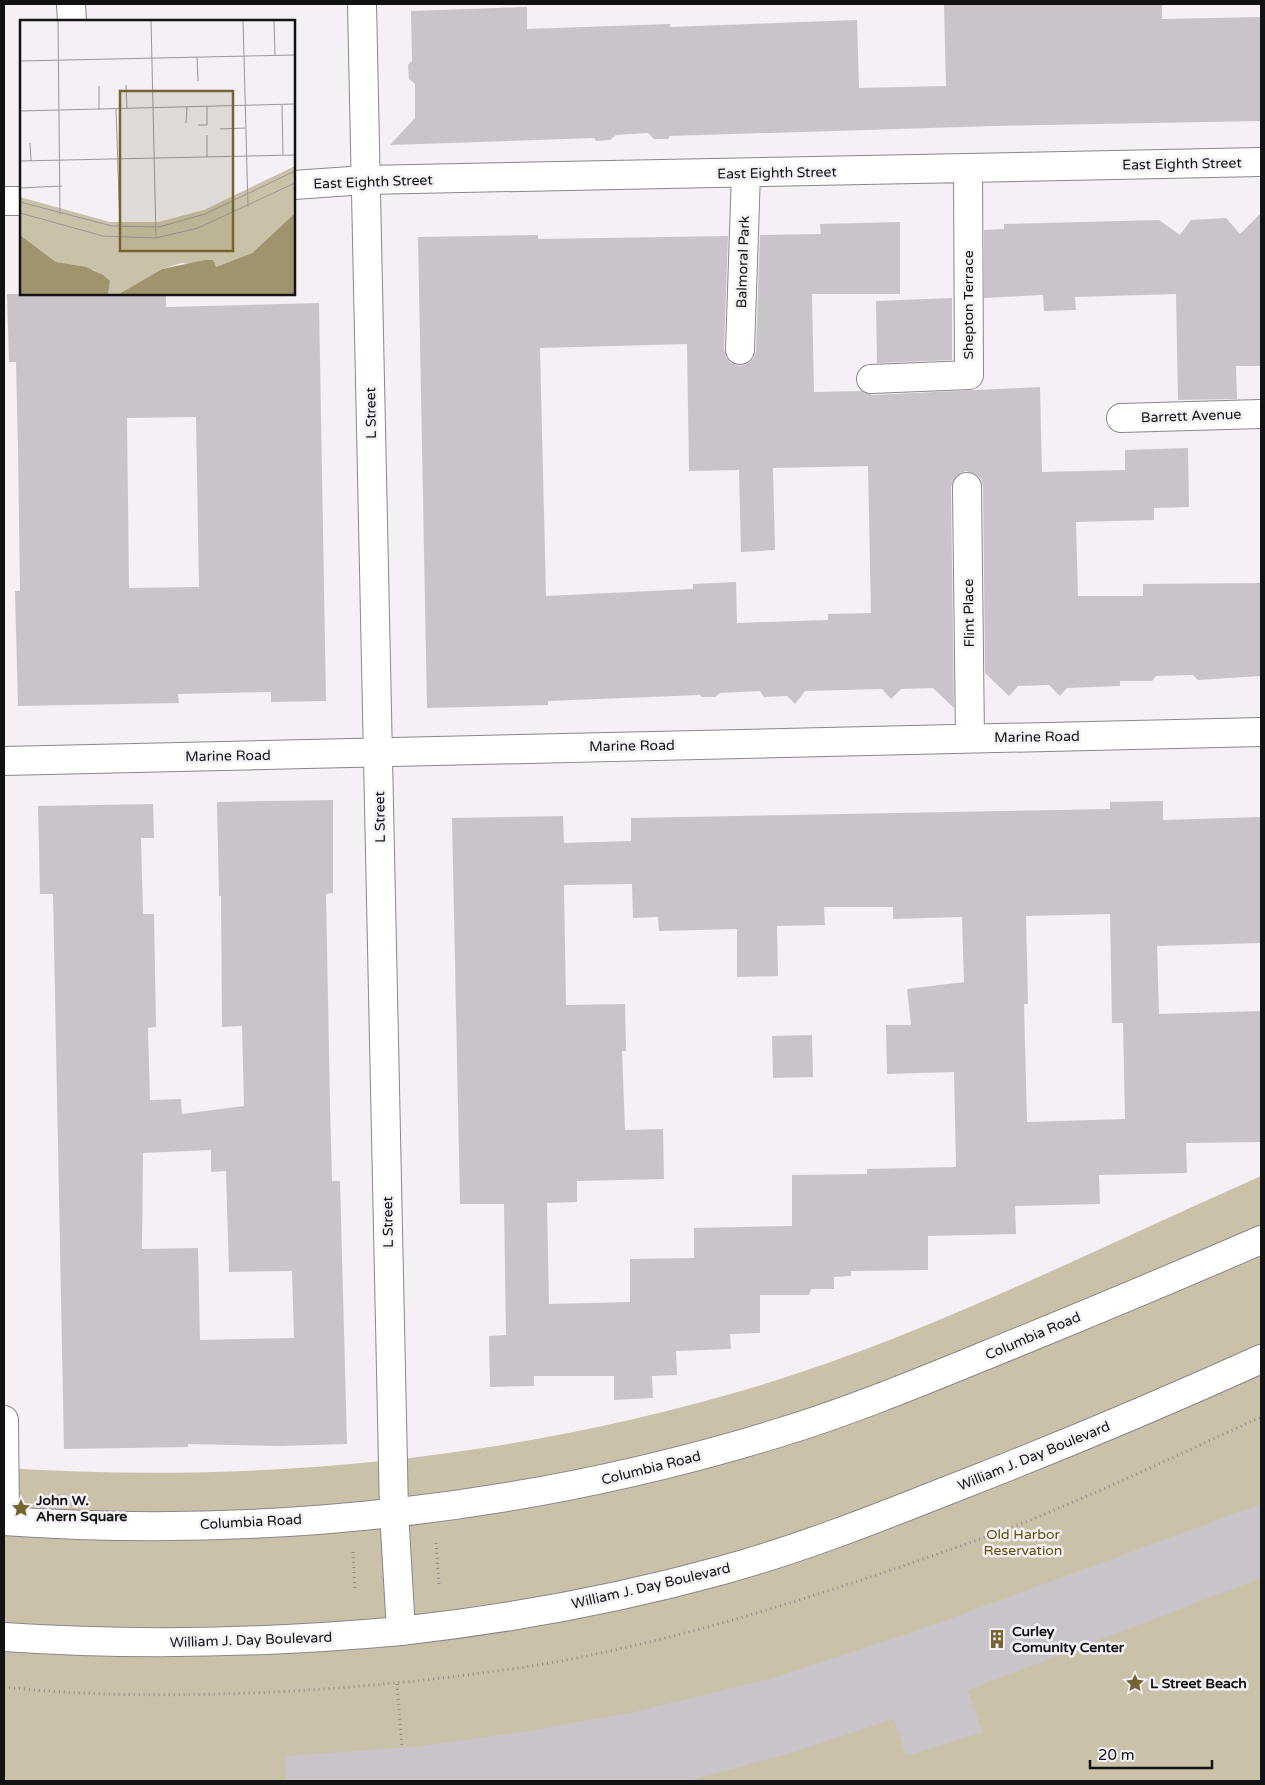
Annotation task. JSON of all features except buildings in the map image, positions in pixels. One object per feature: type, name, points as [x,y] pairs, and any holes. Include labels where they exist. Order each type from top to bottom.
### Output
[{"type":"main road","points":[[71,4],[72,20]]},
{"type":"main road","name":"L Street","points":[[362,4],[394,1512],[401,1631]]},
{"type":"main road","name":"East Eighth Street","points":[[295,185],[366,180],[1261,162]]},
{"type":"main road","name":"Shepton Terrace","points":[[872,379],[969,375],[968,169]]},
{"type":"main road","name":"Balmoral Park","points":[[740,350],[746,173]]},
{"type":"main road","points":[[4,201],[20,200]]},
{"type":"main road","name":"Barrett Avenue","points":[[1121,418],[1261,414]]},
{"type":"main road","name":"Flint Place","points":[[967,487],[970,738]]},
{"type":"main road","name":"Marine Road","points":[[4,761],[1261,732]]},
{"type":"main road","name":"Columbia Road","points":[[5,1521],[92,1526],[180,1525],[322,1519],[489,1501],[572,1487],[640,1472],[775,1434],[909,1386],[1261,1240]]},
{"type":"main road","name":"William J. Day Boulevard","points":[[4,1637],[185,1644],[320,1638],[401,1631],[578,1604],[649,1589],[725,1569],[874,1519],[1010,1466],[1164,1402],[1261,1359]]},
{"type":"main road","points":[[4,1420],[5,1521]]},
{"type":"path","points":[[436,1542],[439,1585]]},
{"type":"path","points":[[353,1547],[355,1592]]},
{"type":"path","points":[[397,1684],[402,1747]]},
{"type":"green space","name":"Old Harbor Reservation","points":[[1261,1176],[1261,1781],[4,1781],[4,1468],[99,1472],[195,1472],[290,1469],[384,1461],[479,1449],[573,1432],[666,1411],[758,1386],[823,1365],[887,1341],[950,1316]]},
{"type":"place","name":"John W. Ahern Square","points":[[21,1508]]},
{"type":"place","name":"Curley Comunity Center","points":[[997,1639]]},
{"type":"place","name":"L Street Beach","points":[[1135,1683]]}]
